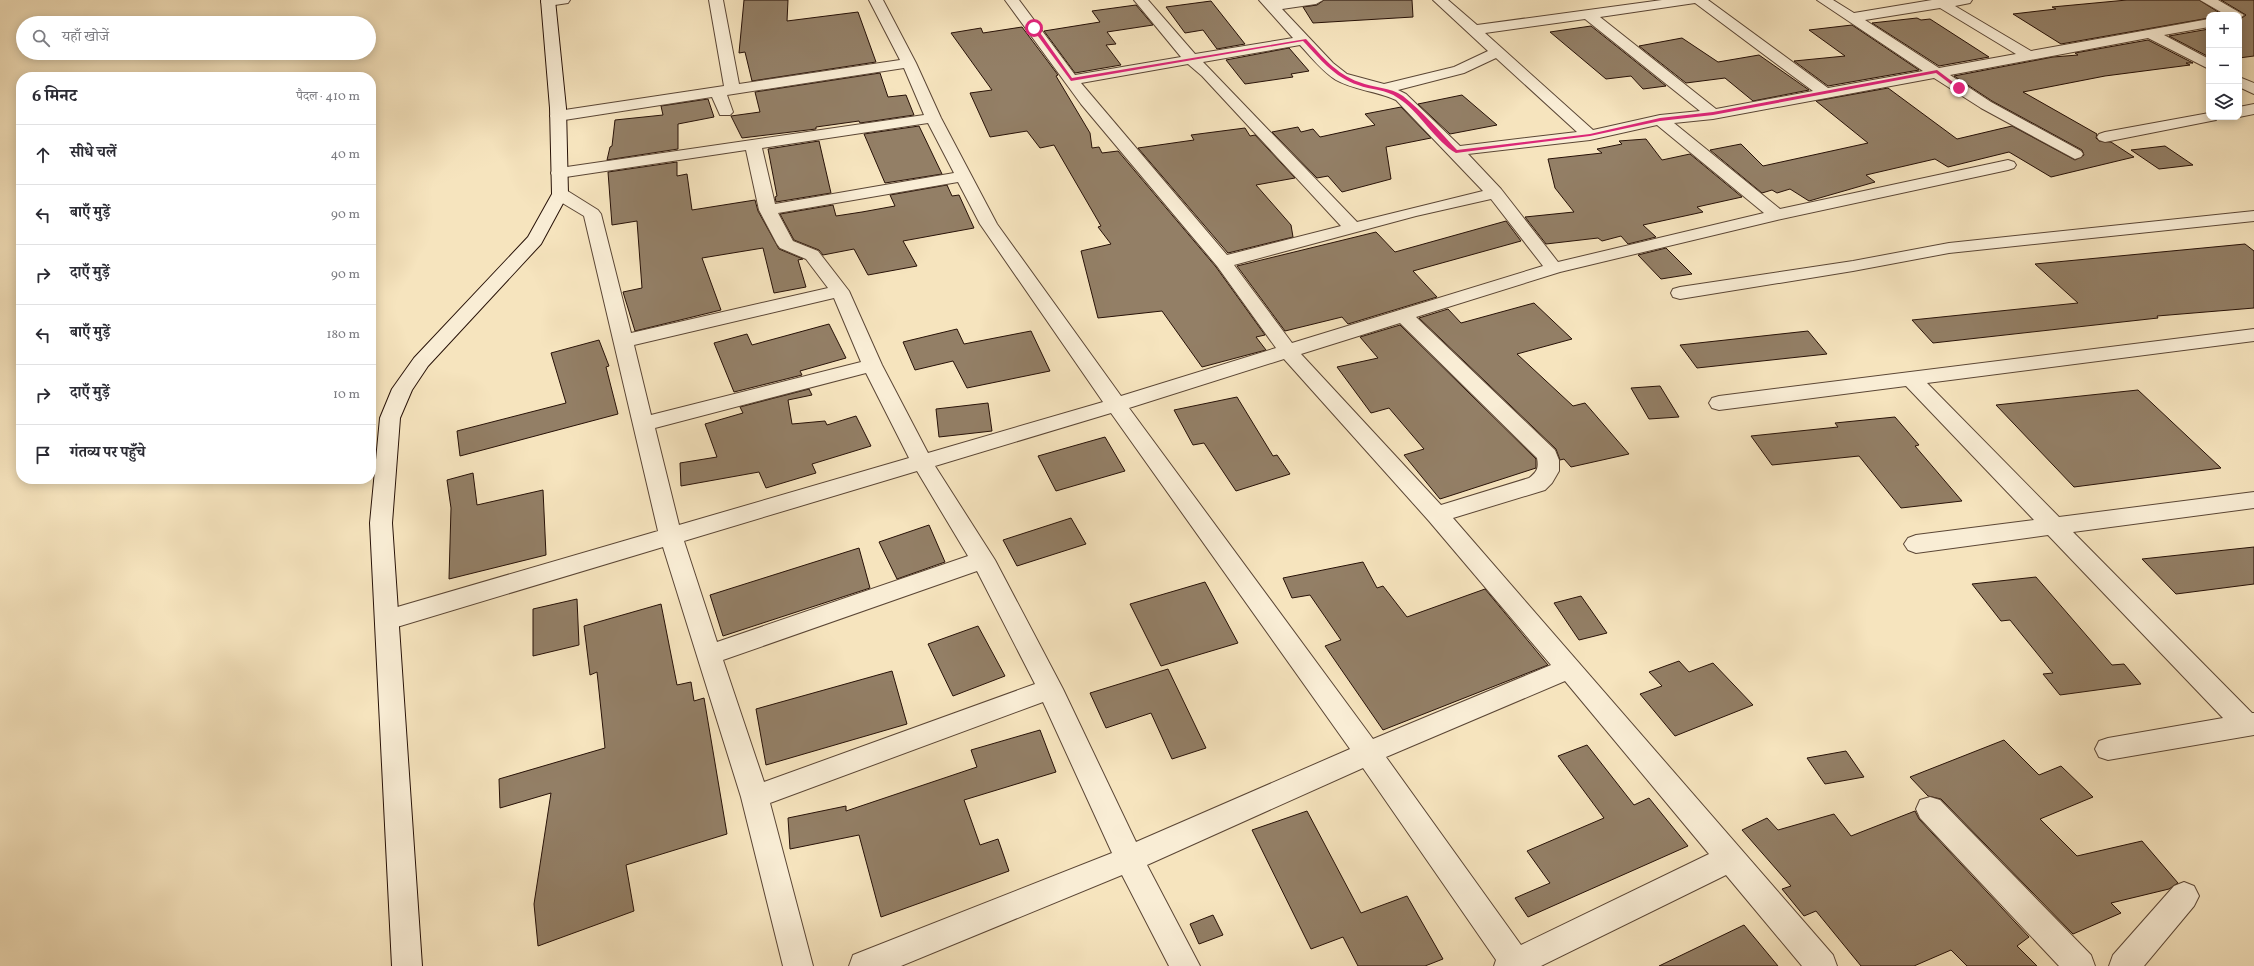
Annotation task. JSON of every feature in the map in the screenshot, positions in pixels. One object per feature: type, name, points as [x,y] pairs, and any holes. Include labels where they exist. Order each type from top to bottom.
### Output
[{"type":"street","points":[[407,966],[381,523],[390,418],[402,389],[420,362],[535,240],[549,217],[559,184],[558,116],[548,1],[563,0]]},
{"type":"street","points":[[716,0],[725,90],[725,112]]},
{"type":"street","points":[[876,0],[909,63],[933,118],[989,224],[1116,405],[1368,753],[1514,965],[1731,858]]},
{"type":"street","points":[[1012,0],[1091,107],[1223,262],[1288,351],[1437,515],[1822,966]]},
{"type":"street","points":[[1142,0],[1190,58],[1207,73],[1352,228]]},
{"type":"street","points":[[1269,3],[1316,0]]},
{"type":"street","points":[[1440,0],[1499,51],[1590,135]]},
{"type":"street","points":[[1474,30],[1692,0]]},
{"type":"street","points":[[1700,0],[1825,93]]},
{"type":"street","points":[[1824,0],[1986,105],[2075,154]]},
{"type":"street","points":[[1852,18],[1940,2],[1965,0]]},
{"type":"street","points":[[2207,0],[2232,12]]},
{"type":"street","points":[[1940,2],[2029,56]]},
{"type":"street","points":[[1269,3],[1328,66],[1342,77],[1360,84],[1384,89],[1400,97],[1456,151],[1495,193],[1554,268]]},
{"type":"street","points":[[1589,15],[1713,114]]},
{"type":"street","points":[[1456,151],[1590,135],[1660,120],[1713,114],[2206,24]]},
{"type":"street","points":[[2151,34],[2206,63]]},
{"type":"street","points":[[1071,80],[1190,58],[1304,40]]},
{"type":"street","points":[[1384,89],[1459,70],[1499,51]]},
{"type":"street","points":[[558,116],[909,63]]},
{"type":"street","points":[[2242,83],[2254,89]]},
{"type":"street","points":[[2242,111],[2254,109]]},
{"type":"street","points":[[559,184],[753,145],[933,118]]},
{"type":"street","points":[[2105,137],[2206,118]]},
{"type":"street","points":[[1660,120],[1777,215]]},
{"type":"street","points":[[753,145],[768,210],[786,244],[812,255],[840,291],[872,365],[922,462],[983,560],[1050,689],[1129,859],[1185,966]]},
{"type":"street","points":[[387,620],[671,538],[1116,405],[1554,268],[1777,215],[2008,165]]},
{"type":"street","points":[[768,210],[964,176]]},
{"type":"street","points":[[559,184],[592,214],[671,538],[755,797],[798,966]]},
{"type":"street","points":[[1223,262],[1352,228],[1495,193]]},
{"type":"street","points":[[1680,293],[1853,266],[1950,248],[2254,216]]},
{"type":"street","points":[[623,341],[840,291]]},
{"type":"street","points":[[1403,315],[1546,455],[1550,467],[1547,476],[1537,484],[1437,515]]},
{"type":"street","points":[[1719,403],[2254,335]]},
{"type":"street","points":[[642,424],[872,365]]},
{"type":"street","points":[[1911,378],[2053,526],[2250,725]]},
{"type":"street","points":[[1916,544],[2254,500]]},
{"type":"street","points":[[709,655],[983,560]]},
{"type":"street","points":[[864,966],[1129,859],[1368,753],[1569,668]]},
{"type":"street","points":[[755,797],[1050,689]]},
{"type":"street","points":[[2108,749],[2250,725]]},
{"type":"street","points":[[1930,809],[2080,966]]},
{"type":"street","points":[[2124,966],[2184,896]]},
{"type":"building","points":[[744,0],[788,0],[787,21],[858,12],[876,62],[752,81],[745,52],[739,53]]},
{"type":"building","points":[[1324,0],[1412,0],[1413,17],[1313,23],[1303,7],[1317,5]]},
{"type":"building","points":[[2127,0],[2199,0],[2218,12],[2206,12],[2206,19],[2061,44],[2013,14],[2056,9],[2052,7]]},
{"type":"building","points":[[2221,0],[2254,0],[2254,56],[2242,58],[2242,18],[2246,15]]},
{"type":"building","points":[[1211,1],[1245,44],[1217,49],[1203,30],[1185,33],[1166,7]]},
{"type":"building","points":[[1136,5],[1153,25],[1107,32],[1116,44],[1106,45],[1121,65],[1075,73],[1044,31],[1100,22],[1092,11]]},
{"type":"building","points":[[1917,18],[1921,20],[1930,19],[1989,57],[1939,66],[1872,23]]},
{"type":"building","points":[[1852,25],[1919,70],[1828,86],[1794,61],[1845,56],[1809,30]]},
{"type":"building","points":[[1591,26],[1666,86],[1643,89],[1631,76],[1606,79],[1550,32]]},
{"type":"building","points":[[1022,27],[1058,75],[1056,76],[1090,133],[1092,148],[1099,147],[1102,153],[1118,151],[1216,267],[1265,335],[1256,337],[1266,350],[1202,367],[1162,311],[1098,318],[1081,251],[1111,244],[1098,227],[1101,226],[1054,145],[1040,148],[1027,131],[990,137],[970,93],[992,90],[951,33],[981,28],[983,33]]},
{"type":"building","points":[[2206,30],[2206,55],[2169,36]]},
{"type":"building","points":[[1682,38],[1718,62],[1759,55],[1809,90],[1753,101],[1725,78],[1686,83],[1639,46]]},
{"type":"building","points":[[2148,40],[2193,63],[2186,63],[2190,65],[2105,76],[2023,92],[2097,134],[2096,138],[2099,141],[2111,142],[2134,157],[2051,177],[2009,152],[1948,167],[1935,159],[1866,175],[1875,182],[1809,201],[1790,189],[1777,193],[1772,190],[1762,193],[1710,150],[1741,144],[1763,166],[1868,143],[1816,101],[1888,88],[1957,139],[2012,126],[2075,160],[2084,155],[2082,150],[1992,101],[1954,76],[2053,57],[2078,55],[2075,53]]},
{"type":"building","points":[[1289,48],[1309,71],[1291,74],[1293,77],[1245,84],[1226,60]]},
{"type":"building","points":[[880,73],[888,97],[906,95],[914,115],[860,123],[859,121],[816,127],[816,129],[742,138],[731,116],[760,112],[755,92]]},
{"type":"building","points":[[1462,95],[1497,125],[1450,134],[1418,104]]},
{"type":"building","points":[[708,99],[714,117],[678,124],[678,149],[607,160],[610,147],[612,146],[615,120],[663,115],[661,106]]},
{"type":"building","points":[[1401,107],[1431,138],[1386,147],[1391,179],[1342,192],[1328,176],[1317,178],[1272,132],[1298,127],[1301,132],[1313,129],[1320,137],[1375,125],[1365,114]]},
{"type":"building","points":[[919,126],[942,174],[885,183],[864,134]]},
{"type":"building","points":[[1245,128],[1250,136],[1255,135],[1295,178],[1256,185],[1291,225],[1293,237],[1228,253],[1138,148],[1194,140],[1191,135]]},
{"type":"building","points":[[1646,139],[1662,160],[1690,154],[1742,197],[1697,207],[1703,212],[1643,225],[1656,237],[1628,244],[1621,236],[1602,241],[1598,238],[1546,244],[1525,217],[1574,212],[1555,188],[1548,159],[1602,153],[1597,149],[1622,144],[1619,141]]},
{"type":"building","points":[[819,141],[831,193],[776,202],[775,197],[777,196],[768,149]]},
{"type":"building","points":[[2165,146],[2193,165],[2159,169],[2131,150]]},
{"type":"building","points":[[677,162],[677,176],[687,174],[692,210],[755,200],[758,211],[779,249],[803,259],[798,260],[806,287],[774,293],[763,248],[702,258],[721,310],[635,331],[623,292],[642,288],[637,221],[612,225],[608,172]]},
{"type":"building","points":[[947,185],[952,196],[959,195],[974,228],[903,241],[917,266],[868,275],[854,249],[823,255],[819,250],[794,240],[780,214],[833,205],[836,216],[862,212],[895,206],[890,195]]},
{"type":"building","points":[[1506,221],[1521,241],[1413,271],[1437,297],[1348,324],[1342,317],[1285,331],[1237,266],[1376,232],[1395,252]]},
{"type":"building","points":[[2245,244],[2254,251],[2254,308],[2157,316],[2158,318],[1933,343],[1912,320],[2078,303],[2035,264]]},
{"type":"building","points":[[1666,248],[1692,274],[1661,279],[1638,255]]},
{"type":"building","points":[[1534,303],[1572,339],[1517,354],[1573,406],[1585,403],[1629,454],[1571,467],[1564,459],[1560,460],[1556,449],[1419,318],[1448,309],[1461,323]]},
{"type":"building","points":[[829,324],[846,358],[800,371],[802,375],[734,392],[714,343],[747,334],[752,345]]},
{"type":"building","points":[[1400,325],[1536,459],[1536,468],[1440,499],[1404,455],[1424,449],[1389,408],[1371,413],[1337,367],[1378,358],[1360,337]]},
{"type":"building","points":[[957,329],[964,344],[1031,331],[1050,371],[967,388],[953,361],[915,370],[903,342]]},
{"type":"building","points":[[1808,331],[1827,354],[1697,368],[1680,345]]},
{"type":"building","points":[[599,340],[609,366],[606,367],[618,414],[460,456],[457,431],[566,403],[551,353]]},
{"type":"building","points":[[1660,386],[1679,417],[1649,419],[1631,388]]},
{"type":"building","points":[[809,389],[812,395],[788,400],[792,424],[825,421],[827,425],[856,416],[871,446],[812,464],[816,473],[766,488],[759,472],[681,486],[680,463],[717,457],[705,424],[743,413],[740,407]]},
{"type":"building","points":[[2138,390],[2221,468],[2074,487],[1996,405]]},
{"type":"building","points":[[1237,397],[1273,456],[1277,455],[1290,474],[1236,491],[1204,443],[1193,445],[1174,410]]},
{"type":"building","points":[[988,403],[992,431],[939,437],[936,409]]},
{"type":"building","points":[[1895,417],[1919,445],[1915,446],[1962,501],[1901,508],[1859,456],[1772,465],[1751,436],[1838,427],[1835,423]]},
{"type":"building","points":[[1105,437],[1125,471],[1056,491],[1038,456]]},
{"type":"building","points":[[473,473],[477,505],[543,490],[546,555],[449,579],[451,508],[447,480]]},
{"type":"building","points":[[1071,518],[1086,544],[1017,566],[1003,540]]},
{"type":"building","points":[[929,525],[945,562],[897,579],[879,542]]},
{"type":"building","points":[[2254,547],[2254,584],[2176,594],[2142,559]]},
{"type":"building","points":[[859,548],[870,588],[723,636],[710,595]]},
{"type":"building","points":[[1363,562],[1377,588],[1383,586],[1407,617],[1485,589],[1548,665],[1383,730],[1325,646],[1341,640],[1310,595],[1292,598],[1283,578]]},
{"type":"building","points":[[2036,577],[2112,665],[2124,664],[2141,684],[2060,695],[2043,674],[2053,673],[2010,620],[2001,621],[1972,584]]},
{"type":"building","points":[[1205,582],[1238,643],[1161,666],[1130,604]]},
{"type":"building","points":[[1581,596],[1607,633],[1579,640],[1554,603]]},
{"type":"building","points":[[577,599],[579,645],[533,656],[533,609]]},
{"type":"building","points":[[661,604],[677,685],[691,682],[694,701],[704,698],[727,834],[626,865],[634,911],[538,946],[534,904],[551,793],[500,808],[499,779],[605,748],[597,672],[590,675],[584,626]]},
{"type":"building","points":[[978,626],[1005,676],[953,696],[928,644]]},
{"type":"building","points":[[1679,661],[1689,672],[1713,663],[1753,705],[1675,736],[1640,694],[1662,686],[1649,672]]},
{"type":"building","points":[[1168,669],[1206,748],[1172,759],[1151,713],[1106,728],[1090,693]]},
{"type":"building","points":[[892,671],[907,724],[766,765],[756,709]]},
{"type":"building","points":[[1040,730],[1056,772],[964,800],[980,845],[998,839],[1009,871],[881,917],[859,835],[790,849],[788,818],[846,806],[846,811],[977,767],[971,750]]},
{"type":"building","points":[[2004,740],[2039,775],[2061,766],[2093,797],[2040,819],[2077,856],[2142,841],[2178,883],[2169,889],[2111,903],[2121,913],[2073,934],[1941,799],[1928,796],[1910,777]]},
{"type":"building","points":[[1587,745],[1634,805],[1649,798],[1688,846],[1528,917],[1515,898],[1550,883],[1527,851],[1604,818],[1558,756]]},
{"type":"building","points":[[1846,751],[1864,777],[1825,784],[1807,758]]},
{"type":"building","points":[[1307,811],[1361,913],[1407,896],[1443,959],[1425,966],[1358,966],[1343,937],[1311,949],[1252,830]]},
{"type":"building","points":[[1915,811],[1919,819],[2029,937],[2017,946],[2037,966],[1967,966],[1951,950],[1914,966],[1861,966],[1816,911],[1804,916],[1782,889],[1791,886],[1742,830],[1767,818],[1778,830],[1834,814],[1851,836]]},
{"type":"building","points":[[1213,915],[1223,935],[1199,944],[1190,924]]},
{"type":"building","points":[[1744,925],[1778,966],[1659,966]]},
{"type":"route","points":[[1034,28],[1071,80],[1190,58],[1304,40],[1328,66],[1342,77],[1360,84],[1384,89],[1400,97],[1456,151],[1590,135],[1660,120],[1713,114],[1937,72],[1959,88]]}]
